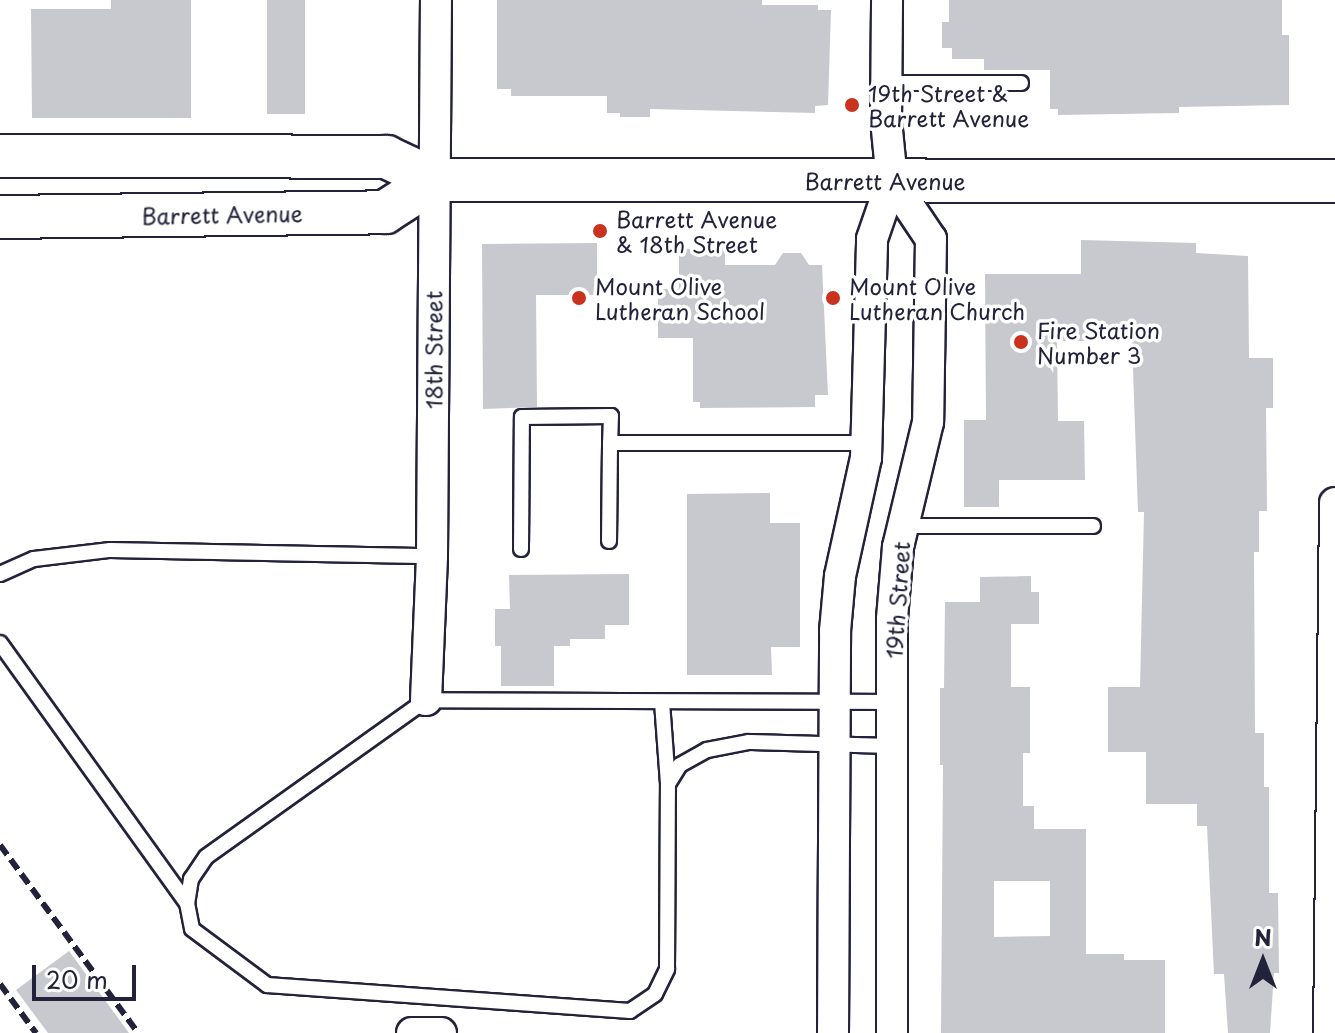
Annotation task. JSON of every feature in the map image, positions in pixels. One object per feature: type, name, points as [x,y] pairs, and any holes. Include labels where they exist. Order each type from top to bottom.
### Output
[{"type":"main road","name":"Barrett Avenue","points":[[0,156],[386,157],[435,180],[1335,181]]},
{"type":"main road","name":"Barrett Avenue","points":[[0,217],[385,212],[435,180]]},
{"type":"street","name":"18th Street","points":[[426,700],[432,556],[436,0]]},
{"type":"street","name":"19th Street","points":[[833,1033],[834,745],[840,576],[867,443],[872,239],[892,181],[886,120],[887,0]]},
{"type":"street","name":"19th Street","points":[[892,181],[931,239],[928,422],[903,526],[892,619],[892,1033]]},
{"type":"street","points":[[1329,1033],[1335,503]]},
{"type":"street","points":[[412,1033],[441,1033]]},
{"type":"lane","points":[[887,83],[1021,83]]},
{"type":"lane","points":[[521,549],[522,417],[611,416],[609,541]]},
{"type":"lane","points":[[610,443],[867,443]]},
{"type":"lane","points":[[903,526],[1093,526]]},
{"type":"lane","points":[[0,574],[34,559],[110,550],[432,556]]},
{"type":"lane","points":[[0,643],[187,903]]},
{"type":"lane","points":[[662,702],[668,784],[667,969],[655,994],[630,1011],[267,985],[192,929],[187,903],[191,879],[206,857],[426,700],[892,702]]},
{"type":"lane","points":[[668,784],[680,765],[707,750],[749,742],[892,746]]},
{"type":"building","points":[[111,0],[191,0],[191,118],[32,118],[31,9],[111,9]]},
{"type":"building","points":[[267,0],[305,0],[305,114],[267,114]]},
{"type":"building","points":[[497,0],[762,0],[762,5],[818,5],[818,10],[831,10],[828,105],[815,106],[815,113],[650,109],[650,117],[620,117],[620,113],[607,113],[607,96],[511,96],[511,89],[497,89]]},
{"type":"building","points":[[949,0],[1282,0],[1282,35],[1289,35],[1289,105],[1179,107],[1179,113],[1058,115],[1058,109],[1050,109],[1050,70],[984,70],[984,59],[952,59],[952,48],[942,48],[942,22],[949,22]]},
{"type":"building","points":[[1081,240],[1196,243],[1196,253],[1248,256],[1249,358],[1273,358],[1273,408],[1266,408],[1267,511],[1259,511],[1259,552],[1254,552],[1255,733],[1264,733],[1264,787],[1269,787],[1269,893],[1278,893],[1279,973],[1274,973],[1270,1033],[1228,1033],[1224,974],[1214,974],[1207,826],[1197,826],[1197,804],[1146,804],[1146,752],[1108,752],[1108,687],[1140,687],[1144,512],[1138,512],[1132,341],[1057,341],[1058,421],[1084,421],[1085,480],[999,480],[999,507],[964,507],[964,420],[986,420],[985,274],[1081,274]]},
{"type":"building","points":[[597,243],[597,295],[536,295],[537,407],[483,409],[482,244]]},
{"type":"building","points":[[725,248],[725,265],[775,265],[783,253],[801,253],[809,265],[822,265],[828,395],[815,395],[815,407],[700,408],[700,402],[693,402],[693,338],[658,338],[658,289],[679,289],[679,249]]},
{"type":"building","points":[[770,493],[770,523],[800,523],[800,647],[771,647],[772,675],[687,675],[687,494]]},
{"type":"building","points":[[629,574],[629,625],[605,625],[605,639],[570,639],[570,646],[554,646],[554,686],[501,686],[501,646],[495,646],[495,609],[510,609],[509,575]]},
{"type":"building","points":[[1031,576],[1031,592],[1039,592],[1039,624],[1011,624],[1011,687],[1030,687],[1030,753],[1023,753],[1023,806],[1034,806],[1034,829],[1086,829],[1086,954],[1124,954],[1124,960],[1165,960],[1165,1033],[941,1033],[943,765],[940,765],[940,688],[944,688],[945,602],[980,602],[980,577]],"holes":[[[994,881],[1050,881],[1050,936],[994,937]]]},
{"type":"building","points":[[69,951],[129,1033],[48,1033],[16,990]]},
{"type":"railway","points":[[0,845],[138,1033]]},
{"type":"railway","points":[[0,984],[36,1033]]},
{"type":"place","name":"19th Street & Barrett Avenue","points":[[852,105]]},
{"type":"place","name":"Barrett Avenue & 18th Street","points":[[600,231]]},
{"type":"place","name":"Mount Olive Lutheran School","points":[[579,298]]},
{"type":"place","name":"Mount Olive Lutheran Church","points":[[833,298]]},
{"type":"place","name":"Fire Station Number 3","points":[[1021,342]]}]
